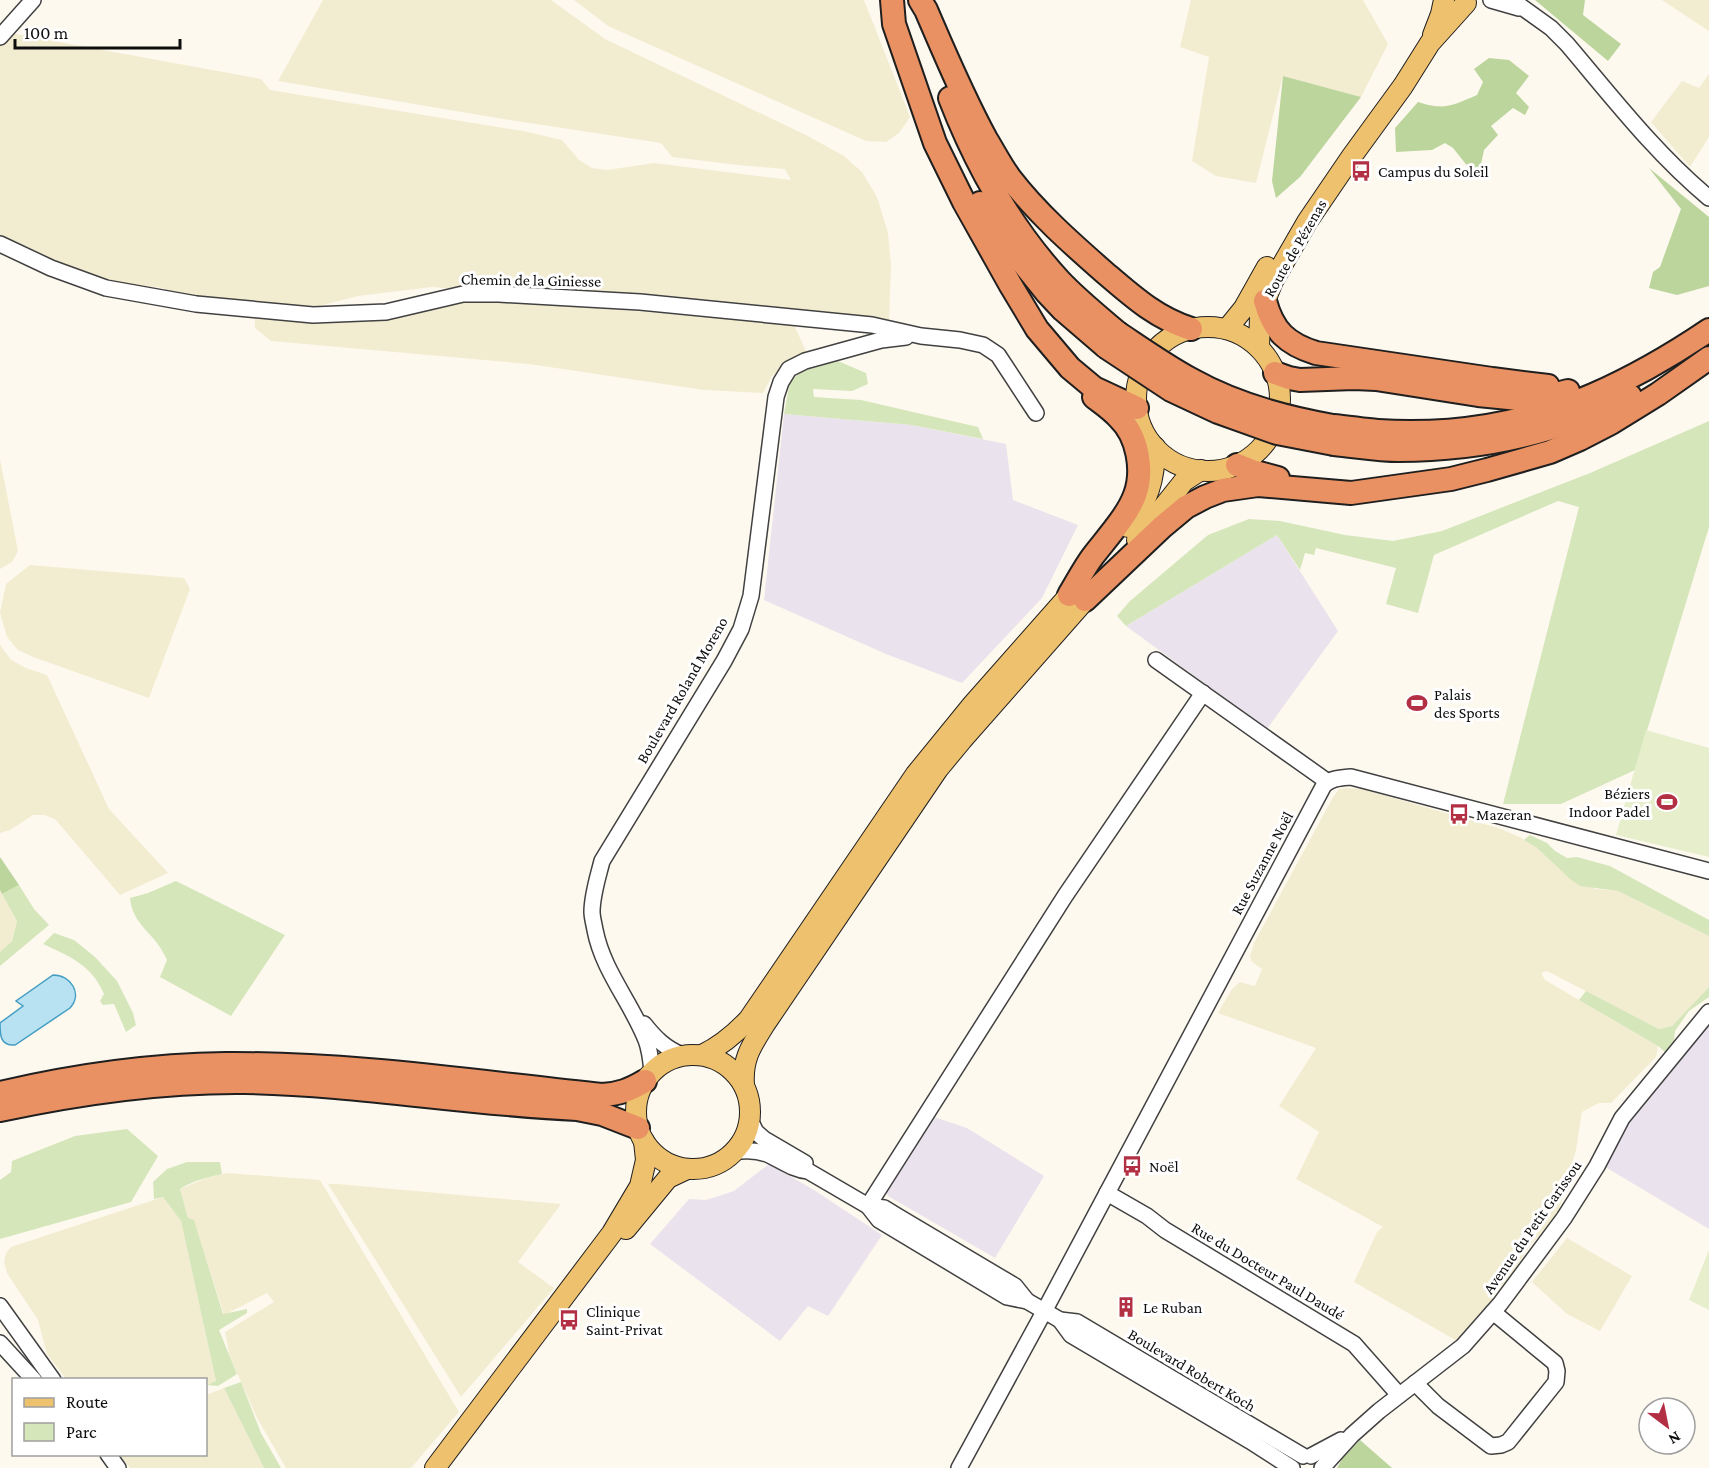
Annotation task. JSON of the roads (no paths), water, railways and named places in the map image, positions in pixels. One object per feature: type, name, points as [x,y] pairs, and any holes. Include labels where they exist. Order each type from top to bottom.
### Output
[{"type":"highway","points":[[893,0],[894,24],[935,143],[987,245],[1044,338],[1070,369],[1094,388],[1137,408]]},
{"type":"highway","points":[[893,0],[956,158],[984,211],[1001,236],[1062,310],[1112,340],[1171,390],[1218,412],[1277,433],[1334,435],[1378,431],[1419,432],[1482,426],[1520,419],[1583,399],[1658,363],[1709,330]]},
{"type":"highway","points":[[913,0],[962,128],[1004,209],[1044,262],[1112,340]]},
{"type":"highway","points":[[920,0],[975,119],[1016,185],[1041,213],[1127,292],[1159,316],[1191,329]]},
{"type":"highway","points":[[1264,301],[1280,334],[1289,342],[1316,353],[1520,383],[1582,388]]},
{"type":"highway","points":[[1044,338],[1047,350],[1056,363],[1121,419],[1130,432],[1136,448],[1139,479],[1135,497],[1113,532],[1092,557],[1077,598]]},
{"type":"highway","points":[[1334,435],[1396,450],[1470,446],[1522,437],[1569,423],[1614,405],[1709,350]]},
{"type":"highway","points":[[1077,598],[1186,507],[1223,490],[1258,485],[1351,493],[1451,479],[1550,452],[1611,423],[1659,394],[1709,358]]},
{"type":"highway","points":[[1275,373],[1300,380],[1376,379],[1519,399],[1549,396],[1582,388],[1658,363]]},
{"type":"highway","points":[[1237,465],[1286,480],[1312,484],[1350,487],[1411,485]]},
{"type":"highway","points":[[0,1093],[114,1073],[171,1066],[224,1064],[348,1068],[602,1095],[630,1090],[648,1077]]},
{"type":"highway","points":[[0,1110],[123,1089],[184,1083],[243,1082],[343,1087],[577,1109],[602,1114],[641,1134]]},
{"type":"main road","name":"Route de Pézenas","points":[[1430,43],[1444,0]]},
{"type":"main road","name":"Route de Pézenas","points":[[1259,348],[1260,316],[1264,301],[1307,222],[1403,86],[1430,43],[1464,1]]},
{"type":"main road","name":"Route de Pézenas","points":[[1227,329],[1244,308],[1296,219],[1321,186],[1352,156]]},
{"type":"main road","points":[[1207,327],[1227,329],[1244,336],[1268,359],[1279,385],[1280,398],[1275,424],[1261,447],[1237,465],[1215,470],[1189,468],[1173,461],[1155,447],[1143,427],[1137,408],[1139,382],[1144,366],[1150,357],[1167,340],[1191,329],[1207,327]]},
{"type":"main road","points":[[641,1134],[660,1158],[687,1169],[715,1165],[733,1152],[744,1138],[750,1120],[750,1102],[744,1085],[744,1063],[748,1052],[918,796],[1077,598],[1143,504],[1153,481],[1155,447]]},
{"type":"main road","points":[[702,1055],[726,1042],[749,1019],[916,774],[967,711],[1145,530],[1184,481],[1201,470]]},
{"type":"main road","points":[[435,1468],[612,1233],[640,1186],[646,1160],[636,1104],[648,1077],[664,1062],[682,1056],[702,1055],[715,1059],[730,1068],[744,1085]]},
{"type":"main road","points":[[446,1468],[643,1208],[668,1178],[687,1169]]},
{"type":"street","points":[[0,37],[33,0]]},
{"type":"street","points":[[1491,0],[1517,4],[1551,28],[1658,151],[1709,198]]},
{"type":"street","name":"Chemin de la Giniesse","points":[[0,244],[51,268],[106,288],[196,304],[313,315],[386,312],[463,294],[500,294],[640,302],[873,325],[921,336],[983,345],[998,356],[1036,413]]},
{"type":"street","name":"Boulevard Roland Moreno","points":[[648,1077],[651,1058],[646,1040],[598,946],[592,912],[602,861],[724,661],[741,628],[751,596],[776,397],[781,382],[789,369],[805,361],[881,340],[921,336]]},
{"type":"street","points":[[1156,660],[1328,782],[1333,779],[1351,777],[1709,871]]},
{"type":"street","points":[[868,1206],[1065,896],[1203,693]]},
{"type":"street","name":"Rue Suzanne Noël","points":[[959,1468],[1324,785],[1328,782]]},
{"type":"street","name":"Boulevard Roland Moreno","points":[[629,1005],[655,1038],[682,1056]]},
{"type":"street","name":"Avenue du Petit Garissou","points":[[1321,1468],[1352,1435],[1414,1383],[1464,1346],[1493,1312],[1564,1218],[1597,1166],[1622,1118],[1709,1012]]},
{"type":"street","name":"Boulevard Robert Koch","points":[[750,1120],[756,1132],[804,1163],[808,1171]]},
{"type":"street","name":"Boulevard Robert Koch","points":[[733,1152],[745,1150],[766,1154],[799,1171],[808,1171],[868,1206],[884,1208],[1015,1286],[1027,1300],[1060,1320],[1077,1322],[1300,1462],[1318,1461],[1321,1468]]},
{"type":"street","name":"Rue du Docteur Paul Daudé","points":[[1107,1193],[1354,1344],[1399,1395]]},
{"type":"street","points":[[0,1306],[52,1378]]},
{"type":"street","points":[[1414,1383],[1438,1406],[1491,1446],[1508,1442],[1556,1382],[1557,1371],[1555,1363],[1493,1312]]},
{"type":"street","points":[[0,1343],[32,1378]]},
{"type":"street","name":"Avenue du Petit Garissou","points":[[1300,1462],[1352,1435]]},
{"type":"street","points":[[109,1456],[118,1468]]},
{"type":"water","points":[[53,975],[65,978],[73,986],[74,1003],[15,1045],[6,1044],[1,1035],[0,1023],[23,1006],[16,1001]]},
{"type":"place","name":"Campus du Soleil","points":[[1361,171]]},
{"type":"place","name":"Palais des Sports","points":[[1417,703]]},
{"type":"place","name":"Béziers Indoor Padel","points":[[1667,802]]},
{"type":"place","name":"Mazeran","points":[[1459,814]]},
{"type":"place","name":"Noël","points":[[1132,1166]]},
{"type":"place","name":"Le Ruban","points":[[1126,1307]]},
{"type":"place","name":"Clinique Saint-Privat","points":[[569,1320]]}]
